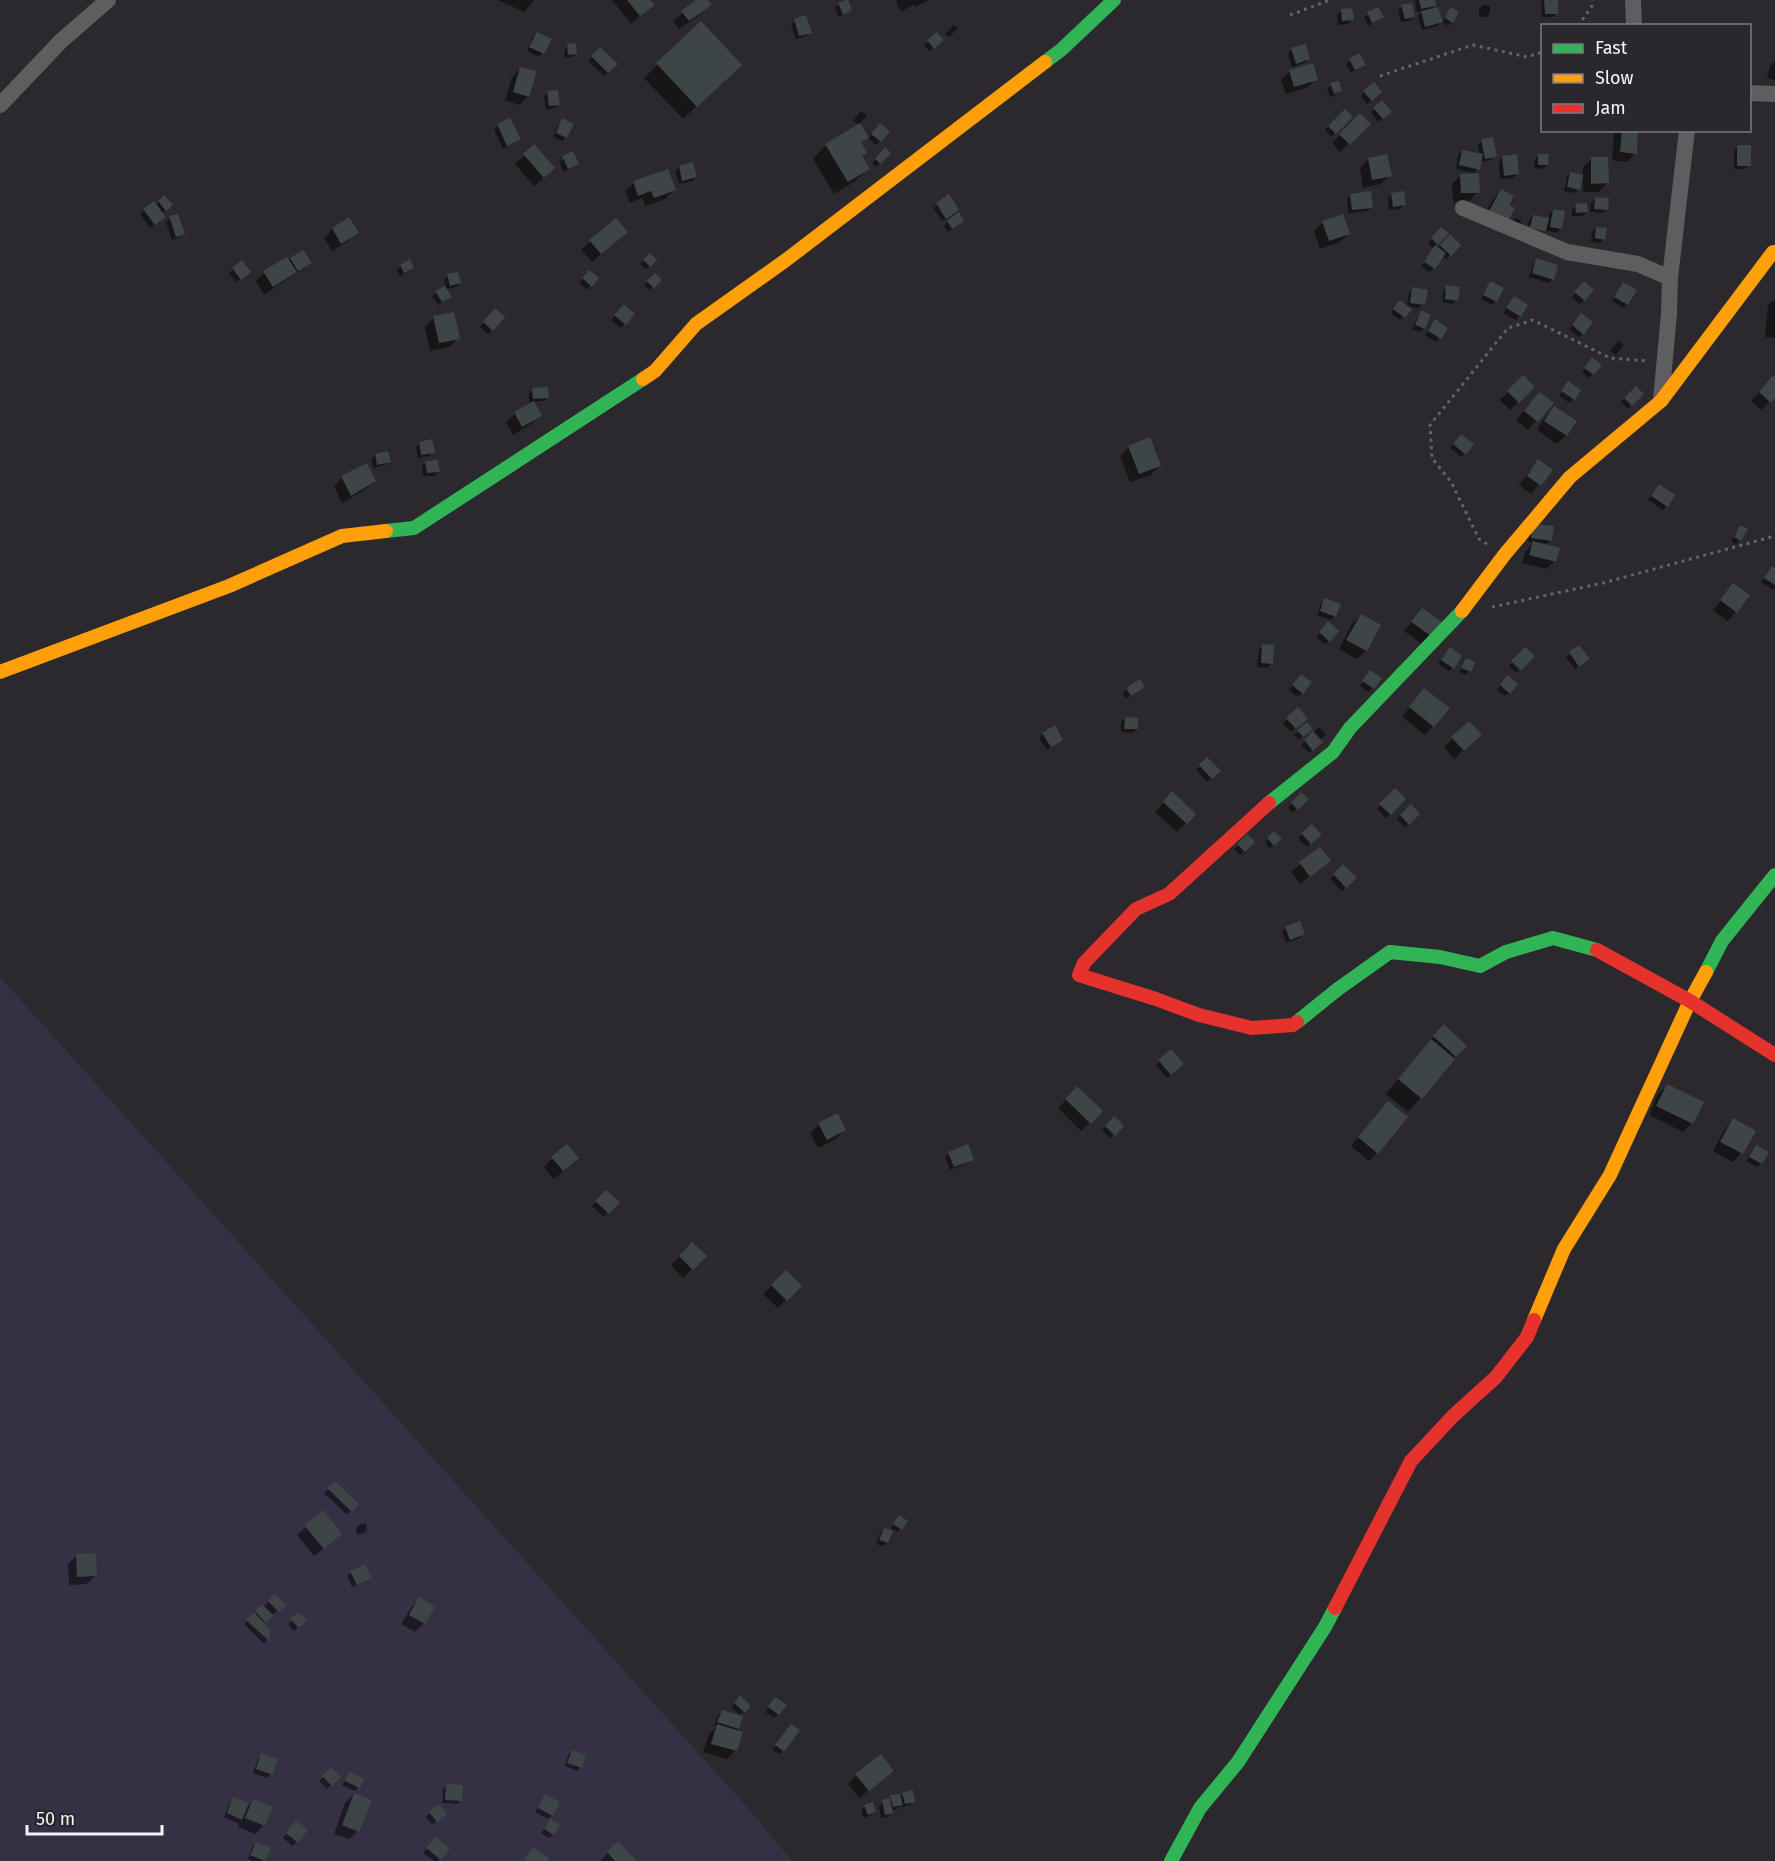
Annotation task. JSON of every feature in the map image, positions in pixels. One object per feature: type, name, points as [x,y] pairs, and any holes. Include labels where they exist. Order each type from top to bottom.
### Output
[{"type":"street","points":[[0,105],[61,41],[108,0]]},
{"type":"street","points":[[0,672],[229,586],[342,536],[414,528],[655,371],[696,324],[786,260],[1024,79],[1061,50],[1114,0]]},
{"type":"street","points":[[1634,0],[1634,24]]},
{"type":"street","points":[[1751,93],[1775,94]]},
{"type":"street","points":[[1661,401],[1670,278],[1687,132]]},
{"type":"street","points":[[1463,208],[1567,252],[1638,264],[1670,278]]},
{"type":"street","points":[[1775,252],[1661,401],[1570,477],[1505,554],[1460,614],[1350,728],[1333,752],[1282,792],[1169,894],[1136,909],[1084,963],[1079,975],[1199,1015],[1252,1028],[1293,1025],[1390,952],[1440,957],[1480,966],[1506,952],[1553,938],[1601,951],[1690,1001],[1775,1055]]},
{"type":"street","points":[[1171,1861],[1200,1808],[1238,1762],[1325,1627],[1411,1461],[1453,1416],[1496,1377],[1527,1337],[1564,1249],[1610,1175],[1690,1001],[1722,941],[1775,875]]},
{"type":"path","points":[[1290,15],[1330,0]]},
{"type":"path","points":[[1579,24],[1592,6],[1593,0]]},
{"type":"path","points":[[1380,76],[1473,45],[1527,57],[1541,52]]},
{"type":"path","points":[[1505,554],[1479,539],[1450,482],[1432,458],[1430,425],[1508,328],[1533,320],[1610,358],[1665,363]]},
{"type":"path","points":[[1460,614],[1603,583],[1775,536]]},
{"type":"shaded area","points":[[0,977],[754,1815],[792,1861],[0,1861]]},
{"type":"building","points":[[627,0],[650,0],[655,5],[640,16]]},
{"type":"building","points":[[696,0],[708,0],[712,5],[689,21],[681,11]]},
{"type":"building","points":[[848,0],[852,10],[843,15],[838,3]]},
{"type":"building","points":[[1419,0],[1435,0],[1436,6],[1421,9]]},
{"type":"building","points":[[1544,0],[1558,0],[1558,14],[1545,14]]},
{"type":"building","points":[[1412,3],[1415,17],[1405,19],[1401,5]]},
{"type":"building","points":[[1378,7],[1384,17],[1372,23],[1367,12]]},
{"type":"building","points":[[1438,7],[1443,22],[1425,27],[1421,11]]},
{"type":"building","points":[[1450,7],[1459,12],[1453,23],[1445,18]]},
{"type":"building","points":[[1352,8],[1354,20],[1342,21],[1341,9]]},
{"type":"building","points":[[806,15],[812,33],[799,36],[794,19]]},
{"type":"building","points":[[701,21],[742,65],[697,107],[656,63]]},
{"type":"building","points":[[537,32],[552,39],[544,54],[529,47]]},
{"type":"building","points":[[937,32],[944,40],[934,49],[927,40]]},
{"type":"building","points":[[576,43],[577,54],[568,55],[567,44]]},
{"type":"building","points":[[1306,44],[1310,59],[1296,64],[1291,48]]},
{"type":"building","points":[[600,47],[618,64],[608,73],[591,56]]},
{"type":"building","points":[[1359,53],[1366,65],[1355,70],[1349,59]]},
{"type":"building","points":[[1313,63],[1318,80],[1294,87],[1289,70]]},
{"type":"building","points":[[520,67],[537,71],[529,97],[513,92]]},
{"type":"building","points":[[1339,81],[1342,91],[1334,94],[1330,83]]},
{"type":"building","points":[[1374,82],[1382,92],[1372,101],[1363,91]]},
{"type":"building","points":[[558,90],[560,105],[549,106],[547,91]]},
{"type":"building","points":[[1382,100],[1392,112],[1383,119],[1373,108]]},
{"type":"building","points":[[1345,109],[1353,117],[1336,134],[1328,126]]},
{"type":"building","points":[[1360,113],[1371,124],[1350,145],[1339,134]]},
{"type":"building","points":[[510,118],[521,139],[507,146],[497,124]]},
{"type":"building","points":[[562,118],[574,124],[567,138],[556,133]]},
{"type":"building","points":[[860,123],[869,138],[861,142],[867,153],[862,156],[870,169],[848,182],[825,144]]},
{"type":"building","points":[[880,123],[890,131],[881,142],[871,134]]},
{"type":"building","points":[[1622,132],[1638,132],[1637,154],[1620,152]]},
{"type":"building","points":[[1493,137],[1497,157],[1485,159],[1481,139]]},
{"type":"building","points":[[534,144],[555,168],[544,178],[523,154]]},
{"type":"building","points":[[1737,145],[1751,145],[1751,166],[1737,166]]},
{"type":"building","points":[[885,147],[891,153],[881,164],[875,159]]},
{"type":"building","points":[[1462,150],[1483,154],[1480,170],[1459,165]]},
{"type":"building","points":[[573,151],[579,164],[568,169],[562,156]]},
{"type":"building","points":[[1387,154],[1392,176],[1372,180],[1368,158]]},
{"type":"building","points":[[1517,154],[1519,174],[1504,176],[1502,156]]},
{"type":"building","points":[[1538,154],[1549,154],[1548,165],[1538,165]]},
{"type":"building","points":[[1591,157],[1608,157],[1609,183],[1591,184]]},
{"type":"building","points":[[693,162],[697,177],[682,181],[679,166]]},
{"type":"building","points":[[668,169],[676,190],[654,198],[651,191],[638,196],[633,181]]},
{"type":"building","points":[[1570,172],[1583,175],[1580,190],[1567,187]]},
{"type":"building","points":[[1479,173],[1480,193],[1461,193],[1460,174]]},
{"type":"building","points":[[1501,189],[1514,196],[1509,205],[1515,208],[1508,221],[1489,211]]},
{"type":"building","points":[[1371,191],[1373,208],[1352,210],[1350,194]]},
{"type":"building","points":[[1404,191],[1406,205],[1393,207],[1391,193]]},
{"type":"building","points":[[949,194],[959,210],[946,219],[936,203]]},
{"type":"building","points":[[164,195],[173,205],[166,211],[158,201]]},
{"type":"building","points":[[1595,197],[1609,198],[1608,210],[1594,209]]},
{"type":"building","points":[[154,201],[166,217],[155,225],[143,209]]},
{"type":"building","points":[[1587,203],[1588,212],[1576,213],[1575,204]]},
{"type":"building","points":[[1553,209],[1565,211],[1562,229],[1550,227]]},
{"type":"building","points":[[959,212],[964,221],[952,229],[947,221]]},
{"type":"building","points":[[178,214],[185,234],[176,237],[169,216]]},
{"type":"building","points":[[1343,214],[1350,234],[1329,241],[1322,221]]},
{"type":"building","points":[[1533,215],[1549,218],[1546,231],[1530,228]]},
{"type":"building","points":[[349,217],[359,233],[341,244],[332,228]]},
{"type":"building","points":[[616,218],[628,232],[601,254],[589,240]]},
{"type":"building","points":[[1441,227],[1449,233],[1438,245],[1431,238]]},
{"type":"building","points":[[1596,227],[1607,228],[1605,240],[1595,238]]},
{"type":"building","points":[[1450,234],[1461,245],[1451,256],[1440,245]]},
{"type":"building","points":[[1435,245],[1446,253],[1435,269],[1424,262]]},
{"type":"building","points":[[303,250],[312,263],[298,271],[290,258]]},
{"type":"building","points":[[649,253],[657,259],[651,267],[643,260]]},
{"type":"building","points":[[287,257],[297,272],[273,287],[263,271]]},
{"type":"building","points":[[1536,258],[1558,265],[1554,280],[1532,273]]},
{"type":"building","points":[[410,259],[414,268],[404,273],[400,265]]},
{"type":"building","points":[[242,260],[251,272],[241,280],[232,268]]},
{"type":"building","points":[[589,270],[599,278],[592,287],[582,278]]},
{"type":"building","points":[[458,272],[461,283],[450,286],[447,274]]},
{"type":"building","points":[[655,273],[662,280],[654,288],[646,281]]},
{"type":"building","points":[[1490,281],[1504,288],[1497,302],[1483,295]]},
{"type":"building","points":[[1584,281],[1594,290],[1585,301],[1574,292]]},
{"type":"building","points":[[1623,282],[1637,290],[1628,305],[1614,297]]},
{"type":"building","points":[[1446,285],[1460,287],[1458,301],[1445,299]]},
{"type":"building","points":[[445,286],[452,297],[442,302],[435,291]]},
{"type":"building","points":[[1412,287],[1428,290],[1425,305],[1410,303]]},
{"type":"building","points":[[1514,296],[1528,305],[1521,317],[1506,308]]},
{"type":"building","points":[[1400,300],[1412,309],[1405,318],[1393,309]]},
{"type":"building","points":[[624,304],[635,314],[626,325],[614,315]]},
{"type":"building","points":[[495,308],[505,317],[493,331],[483,322]]},
{"type":"building","points":[[1421,310],[1431,315],[1425,329],[1415,325]]},
{"type":"building","points":[[454,312],[460,339],[439,343],[433,316]]},
{"type":"building","points":[[1581,313],[1593,322],[1584,335],[1572,325]]},
{"type":"building","points":[[1435,319],[1448,328],[1441,339],[1428,331]]},
{"type":"building","points":[[1592,357],[1602,365],[1594,375],[1584,368]]},
{"type":"building","points":[[1523,375],[1535,387],[1519,403],[1507,391]]},
{"type":"building","points":[[1773,375],[1775,377],[1775,398],[1771,403],[1759,392]]},
{"type":"building","points":[[1568,381],[1581,390],[1575,400],[1561,391]]},
{"type":"building","points":[[1636,386],[1644,394],[1632,406],[1624,398]]},
{"type":"building","points":[[548,387],[549,398],[533,399],[532,388]]},
{"type":"building","points":[[1539,392],[1554,403],[1538,422],[1524,411]]},
{"type":"building","points":[[534,401],[542,416],[522,427],[514,412]]},
{"type":"building","points":[[1554,406],[1577,421],[1567,436],[1544,421]]},
{"type":"building","points":[[1461,434],[1474,444],[1466,455],[1453,444]]},
{"type":"building","points":[[1150,437],[1161,466],[1139,474],[1128,446]]},
{"type":"building","points":[[432,439],[435,453],[421,455],[419,442]]},
{"type":"building","points":[[388,451],[391,462],[377,465],[375,454]]},
{"type":"building","points":[[1538,459],[1553,470],[1541,486],[1527,476]]},
{"type":"building","points":[[438,460],[440,472],[427,473],[425,461]]},
{"type":"building","points":[[367,463],[376,481],[351,496],[341,476]]},
{"type":"building","points":[[1659,484],[1675,495],[1668,507],[1651,496]]},
{"type":"building","points":[[1533,524],[1554,526],[1552,541],[1531,538]]},
{"type":"building","points":[[1740,525],[1748,529],[1741,541],[1734,537]]},
{"type":"building","points":[[1533,541],[1560,548],[1556,562],[1529,555]]},
{"type":"building","points":[[1772,566],[1775,568],[1775,585],[1764,578]]},
{"type":"building","points":[[1733,583],[1750,595],[1737,613],[1720,600]]},
{"type":"building","points":[[1324,598],[1341,604],[1336,617],[1320,611]]},
{"type":"building","points":[[1422,608],[1442,622],[1431,636],[1411,622]]},
{"type":"building","points":[[1361,614],[1381,625],[1367,651],[1346,640]]},
{"type":"building","points":[[1328,621],[1339,631],[1330,642],[1319,632]]},
{"type":"building","points":[[1262,644],[1274,645],[1273,664],[1261,663]]},
{"type":"building","points":[[1579,645],[1590,659],[1579,667],[1569,652]]},
{"type":"building","points":[[1450,647],[1462,656],[1454,669],[1441,660]]},
{"type":"building","points":[[1525,647],[1535,656],[1521,671],[1511,661]]},
{"type":"building","points":[[1466,658],[1475,662],[1471,672],[1461,668]]},
{"type":"building","points":[[1370,670],[1382,678],[1374,689],[1362,681]]},
{"type":"building","points":[[1301,674],[1312,682],[1303,694],[1292,685]]},
{"type":"building","points":[[1507,675],[1518,684],[1510,694],[1500,685]]},
{"type":"building","points":[[1140,679],[1145,687],[1131,696],[1126,688]]},
{"type":"building","points":[[1424,688],[1450,708],[1434,727],[1409,707]]},
{"type":"building","points":[[1298,707],[1308,719],[1296,729],[1286,718]]},
{"type":"building","points":[[1125,717],[1138,718],[1138,729],[1124,729]]},
{"type":"building","points":[[1469,721],[1482,735],[1464,751],[1451,737]]},
{"type":"building","points":[[1307,722],[1313,729],[1303,737],[1297,730]]},
{"type":"building","points":[[1055,725],[1063,740],[1051,747],[1042,733]]},
{"type":"building","points":[[1313,731],[1323,742],[1313,751],[1304,740]]},
{"type":"building","points":[[1207,757],[1221,771],[1212,779],[1199,765]]},
{"type":"building","points":[[1395,788],[1406,799],[1391,815],[1379,804]]},
{"type":"building","points":[[1172,791],[1196,814],[1187,824],[1163,802]]},
{"type":"building","points":[[1301,792],[1309,799],[1298,810],[1291,803]]},
{"type":"building","points":[[1411,804],[1420,814],[1409,825],[1400,815]]},
{"type":"building","points":[[1312,824],[1322,835],[1311,844],[1301,833]]},
{"type":"building","points":[[1274,831],[1282,839],[1274,846],[1267,838]]},
{"type":"building","points":[[1247,834],[1255,842],[1245,852],[1237,844]]},
{"type":"building","points":[[1320,847],[1331,861],[1310,877],[1299,862]]},
{"type":"building","points":[[1343,864],[1357,878],[1346,888],[1333,874]]},
{"type":"building","points":[[1300,921],[1305,934],[1290,940],[1285,927]]},
{"type":"building","points":[[1444,1024],[1467,1046],[1456,1057],[1433,1036]]},
{"type":"building","points":[[1431,1039],[1455,1059],[1422,1099],[1398,1079]]},
{"type":"building","points":[[1171,1049],[1184,1064],[1171,1075],[1158,1060]]},
{"type":"building","points":[[1667,1084],[1704,1102],[1693,1124],[1656,1106]]},
{"type":"building","points":[[1077,1086],[1103,1111],[1091,1124],[1065,1099]]},
{"type":"building","points":[[1388,1101],[1408,1117],[1378,1154],[1358,1137]]},
{"type":"building","points":[[838,1113],[846,1130],[827,1140],[818,1123]]},
{"type":"building","points":[[1114,1116],[1124,1126],[1115,1136],[1105,1126]]},
{"type":"building","points":[[1733,1118],[1756,1131],[1743,1154],[1720,1142]]},
{"type":"building","points":[[567,1144],[579,1158],[563,1171],[551,1157]]},
{"type":"building","points":[[968,1144],[974,1160],[954,1167],[948,1152]]},
{"type":"building","points":[[1756,1145],[1769,1152],[1762,1164],[1749,1157]]},
{"type":"building","points":[[606,1190],[620,1202],[609,1214],[595,1201]]},
{"type":"building","points":[[692,1242],[707,1256],[693,1270],[679,1256]]},
{"type":"building","points":[[786,1270],[802,1286],[787,1301],[771,1285]]},
{"type":"building","points":[[335,1481],[359,1504],[352,1512],[327,1488]]},
{"type":"building","points":[[323,1510],[342,1534],[324,1549],[304,1525]]},
{"type":"building","points":[[899,1515],[908,1521],[902,1530],[893,1524]]},
{"type":"building","points":[[884,1528],[893,1531],[888,1543],[879,1540]]},
{"type":"building","points":[[96,1553],[97,1576],[77,1577],[76,1554]]},
{"type":"building","points":[[365,1564],[372,1578],[357,1585],[350,1571]]},
{"type":"building","points":[[274,1594],[286,1605],[279,1612],[268,1601]]},
{"type":"building","points":[[419,1597],[435,1607],[425,1624],[409,1615]]},
{"type":"building","points":[[262,1604],[273,1615],[266,1623],[255,1611]]},
{"type":"building","points":[[254,1612],[270,1629],[269,1641],[246,1620]]},
{"type":"building","points":[[298,1612],[307,1621],[299,1628],[290,1619]]},
{"type":"building","points":[[740,1695],[751,1706],[745,1713],[734,1703]]},
{"type":"building","points":[[775,1697],[787,1705],[779,1715],[768,1707]]},
{"type":"building","points":[[722,1710],[743,1716],[739,1729],[717,1722]]},
{"type":"building","points":[[717,1724],[743,1732],[737,1751],[711,1744]]},
{"type":"building","points":[[791,1724],[800,1730],[784,1752],[775,1745]]},
{"type":"building","points":[[572,1750],[586,1755],[582,1768],[567,1763]]},
{"type":"building","points":[[261,1753],[278,1759],[273,1775],[256,1769]]},
{"type":"building","points":[[881,1754],[894,1771],[869,1791],[855,1774]]},
{"type":"building","points":[[331,1767],[341,1777],[332,1786],[322,1776]]},
{"type":"building","points":[[350,1772],[364,1779],[360,1788],[345,1781]]},
{"type":"building","points":[[446,1784],[463,1785],[462,1801],[445,1800]]},
{"type":"building","points":[[913,1790],[915,1802],[905,1804],[902,1793]]},
{"type":"building","points":[[354,1793],[372,1800],[359,1832],[342,1825]]},
{"type":"building","points":[[545,1794],[560,1802],[553,1816],[538,1808]]},
{"type":"building","points":[[900,1794],[903,1805],[893,1807],[890,1795]]},
{"type":"building","points":[[233,1797],[249,1803],[242,1820],[227,1813]]},
{"type":"building","points":[[890,1798],[893,1813],[885,1815],[882,1800]]},
{"type":"building","points":[[253,1799],[273,1807],[265,1826],[245,1818]]},
{"type":"building","points":[[873,1802],[876,1812],[868,1815],[864,1805]]},
{"type":"building","points":[[439,1804],[447,1814],[437,1822],[429,1812]]},
{"type":"building","points":[[550,1819],[560,1825],[554,1835],[544,1829]]},
{"type":"building","points":[[296,1820],[308,1830],[298,1843],[286,1833]]},
{"type":"building","points":[[435,1837],[450,1849],[441,1860],[426,1848]]},
{"type":"building","points":[[618,1841],[635,1861],[615,1861],[607,1852]]},
{"type":"building","points":[[256,1842],[271,1848],[265,1861],[250,1855]]},
{"type":"building","points":[[533,1847],[549,1858],[547,1861],[526,1861],[524,1859]]},
{"type":"traffic: fast","points":[[1045,62],[1114,0]]},
{"type":"traffic: fast","points":[[386,531],[414,528],[643,379]]},
{"type":"traffic: fast","points":[[1269,803],[1333,752],[1350,728],[1462,611]]},
{"type":"traffic: fast","points":[[1706,972],[1722,941],[1775,875]]},
{"type":"traffic: fast","points":[[1297,1022],[1390,952],[1440,957],[1480,966],[1506,952],[1553,938],[1597,950]]},
{"type":"traffic: fast","points":[[1171,1861],[1200,1808],[1238,1762],[1335,1608]]},
{"type":"traffic: slow","points":[[643,379],[655,371],[696,324],[786,260],[1045,62]]},
{"type":"traffic: slow","points":[[1462,611],[1505,554],[1570,477],[1661,401],[1775,252]]},
{"type":"traffic: slow","points":[[0,672],[229,586],[342,536],[386,531]]},
{"type":"traffic: slow","points":[[1534,1320],[1564,1249],[1610,1175],[1690,1001],[1706,972]]},
{"type":"traffic: jam","points":[[1269,803],[1169,894],[1136,909],[1084,963],[1079,975],[1199,1015],[1252,1028],[1293,1025],[1297,1022]]},
{"type":"traffic: jam","points":[[1597,950],[1690,1001],[1775,1055]]},
{"type":"traffic: jam","points":[[1335,1608],[1411,1461],[1453,1416],[1496,1377],[1527,1337],[1534,1320]]}]
